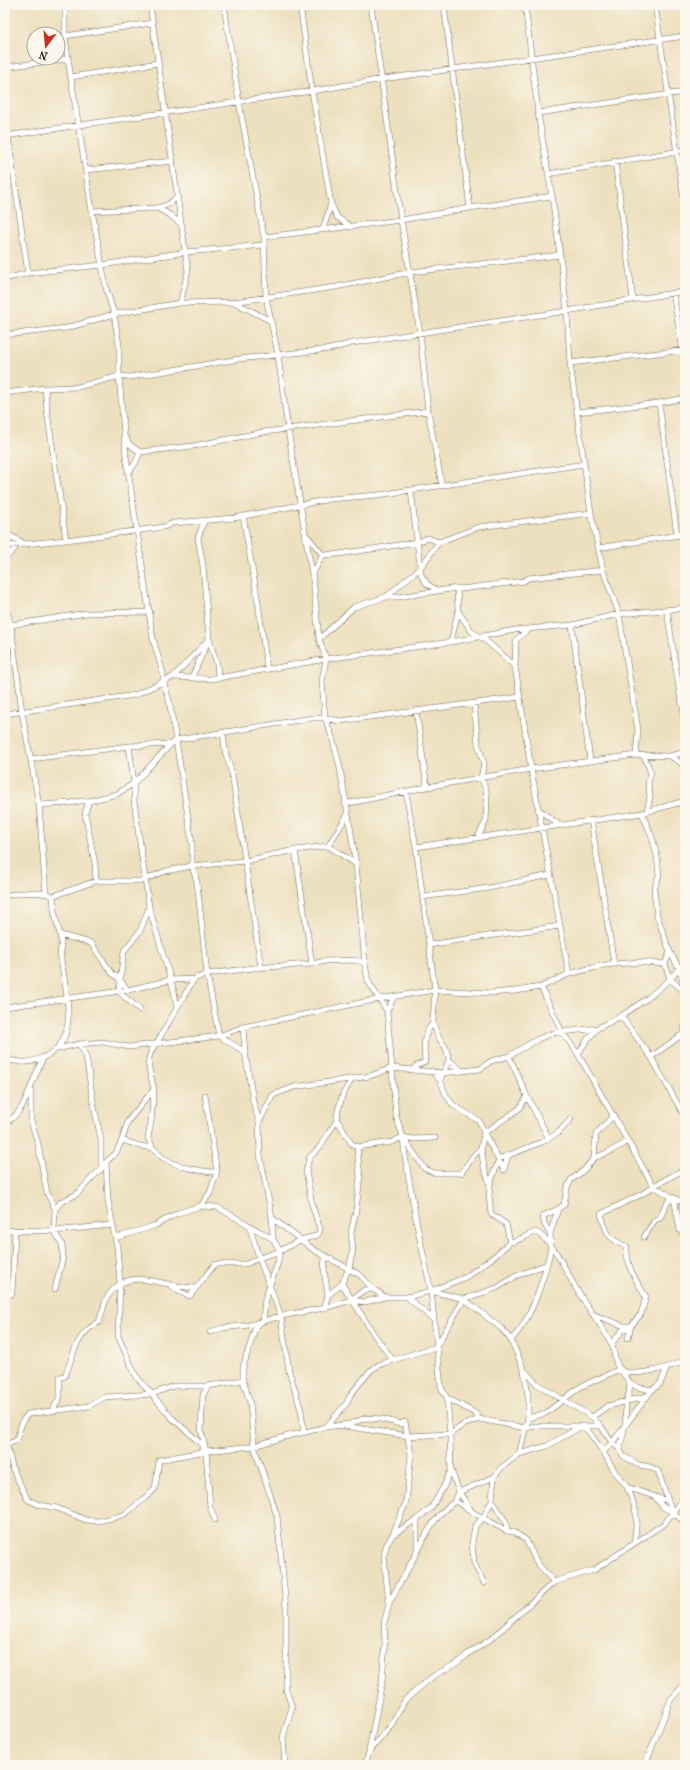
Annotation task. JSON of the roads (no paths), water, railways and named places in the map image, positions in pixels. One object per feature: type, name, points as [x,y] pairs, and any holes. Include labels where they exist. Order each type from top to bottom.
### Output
[{"type":"street","points":[[5,11],[7,5]]},
{"type":"street","points":[[65,5],[65,26]]},
{"type":"street","points":[[150,5],[186,252],[188,272],[180,303]]},
{"type":"street","points":[[224,5],[239,102],[264,237],[266,297],[278,355],[288,430],[306,535],[319,638],[326,659],[322,681],[325,718],[339,763],[345,804],[348,814],[356,864],[368,981],[387,1011],[396,1116],[403,1137],[417,1225],[431,1291],[441,1387],[447,1398],[450,1434],[450,1470],[443,1488],[432,1508],[393,1534]]},
{"type":"street","points":[[300,5],[312,91],[331,204],[337,217],[351,227]]},
{"type":"street","points":[[371,5],[383,79],[401,220],[411,272],[420,333],[428,411],[442,486]]},
{"type":"street","points":[[444,5],[470,208]]},
{"type":"street","points":[[526,5],[538,113],[560,255],[567,311],[570,363],[591,512],[603,570],[619,614],[638,730],[636,755]]},
{"type":"street","points":[[655,5],[685,207]]},
{"type":"street","points":[[66,36],[152,23]]},
{"type":"street","points":[[28,273],[6,136],[312,91],[383,79],[685,36]]},
{"type":"street","points":[[66,44],[92,211],[106,288],[114,314],[119,345],[119,376],[124,433],[137,530],[153,639],[163,673],[163,681],[169,700],[176,740],[192,843],[192,866],[197,882],[207,974],[219,1036],[245,1052]]},
{"type":"street","points":[[5,67],[68,59]]},
{"type":"street","points":[[71,78],[158,64]]},
{"type":"street","points":[[538,113],[685,92]]},
{"type":"street","points":[[548,174],[615,161],[685,150]]},
{"type":"street","points":[[86,170],[173,161]]},
{"type":"street","points":[[615,161],[632,300]]},
{"type":"street","points":[[92,211],[157,208],[169,204],[178,196]]},
{"type":"street","points":[[264,237],[401,220],[552,196]]},
{"type":"street","points":[[324,229],[331,204]]},
{"type":"street","points":[[157,208],[170,215],[182,226]]},
{"type":"street","points":[[5,279],[28,273],[102,265],[186,252],[264,245]]},
{"type":"street","points":[[5,335],[67,328],[114,314],[180,303],[234,302],[336,287],[411,272],[560,255]]},
{"type":"street","points":[[5,393],[78,386],[119,376],[130,377],[239,360],[330,349],[352,343],[685,292]]},
{"type":"street","points":[[672,293],[684,350],[685,363]]},
{"type":"street","points":[[234,302],[271,321]]},
{"type":"street","points":[[570,363],[684,350]]},
{"type":"street","points":[[45,388],[66,540]]},
{"type":"street","points":[[577,412],[659,403],[685,398]]},
{"type":"street","points":[[659,403],[678,535]]},
{"type":"street","points":[[124,433],[129,444],[140,452],[193,446],[264,432],[428,411]]},
{"type":"street","points":[[129,472],[136,462],[140,452]]},
{"type":"street","points":[[5,546],[66,540],[164,527],[173,523],[243,516],[330,499],[369,497],[584,464]]},
{"type":"street","points":[[411,490],[421,575],[427,584],[438,591]]},
{"type":"street","points":[[386,597],[420,568],[439,542],[479,527],[591,512]]},
{"type":"street","points":[[243,516],[258,602],[267,669]]},
{"type":"street","points":[[204,521],[198,538],[203,566],[209,639],[217,664],[218,678]]},
{"type":"street","points":[[5,533],[26,544]]},
{"type":"street","points":[[598,548],[685,534]]},
{"type":"street","points":[[306,535],[323,556]]},
{"type":"street","points":[[323,556],[418,542],[428,538],[439,542]]},
{"type":"street","points":[[5,559],[18,545]]},
{"type":"street","points":[[312,575],[323,556]]},
{"type":"street","points":[[319,638],[354,607],[386,597],[398,597],[457,588],[461,589],[524,581],[528,578],[603,570]]},
{"type":"street","points":[[450,642],[458,611],[457,588]]},
{"type":"street","points":[[5,605],[11,625],[22,712],[39,805],[46,894]]},
{"type":"street","points":[[5,714],[135,695],[173,677],[208,679],[218,678],[326,659],[450,642],[529,629],[572,625],[619,614],[685,608]]},
{"type":"street","points":[[667,610],[680,695],[684,707],[685,746]]},
{"type":"street","points":[[458,611],[472,632],[485,640],[515,666]]},
{"type":"street","points":[[11,625],[87,614],[150,612]]},
{"type":"street","points":[[5,697],[7,693],[6,663],[11,625]]},
{"type":"street","points":[[572,625],[590,761]]},
{"type":"street","points":[[529,629],[516,640],[515,666],[531,769],[569,974]]},
{"type":"street","points":[[173,677],[209,639]]},
{"type":"street","points":[[192,677],[209,639]]},
{"type":"street","points":[[39,805],[89,801],[117,794],[134,784],[176,740],[312,718],[325,718],[340,721],[520,697]]},
{"type":"street","points":[[474,704],[478,744],[484,764],[481,777],[486,790],[487,810],[486,821],[478,837]]},
{"type":"street","points":[[416,710],[427,787]]},
{"type":"street","points":[[223,732],[225,751],[232,774],[261,968]]},
{"type":"street","points":[[31,759],[129,746],[171,744]]},
{"type":"street","points":[[129,746],[144,880],[149,907],[174,991],[177,1008]]},
{"type":"street","points":[[345,804],[406,793],[427,787],[531,769],[636,755],[670,756],[685,752]]},
{"type":"street","points":[[644,756],[651,773],[648,783],[650,796],[645,812],[657,856],[659,875],[654,890],[658,916],[670,952],[679,968],[685,987]]},
{"type":"street","points":[[670,756],[685,766]]},
{"type":"street","points":[[406,793],[416,847],[435,990],[434,1023],[439,1038],[446,1048],[449,1060],[462,1071]]},
{"type":"street","points":[[89,801],[85,813],[95,864],[96,881]]},
{"type":"street","points":[[416,847],[558,824],[645,812],[685,801]]},
{"type":"street","points":[[539,810],[558,824]]},
{"type":"street","points":[[328,846],[348,814]]},
{"type":"street","points":[[590,820],[614,964]]},
{"type":"street","points":[[5,896],[13,894],[46,894],[53,896],[96,881],[144,880],[166,871],[192,866],[245,860],[295,850],[328,846],[356,864]]},
{"type":"street","points":[[295,850],[312,964]]},
{"type":"street","points":[[422,897],[489,888],[550,875]]},
{"type":"street","points":[[53,896],[54,910],[62,941],[60,957],[70,1017],[57,1049]]},
{"type":"street","points":[[119,992],[124,951],[140,931],[149,907]]},
{"type":"street","points":[[429,945],[559,926]]},
{"type":"street","points":[[60,935],[91,943],[111,972],[128,990]]},
{"type":"street","points":[[670,952],[665,964],[670,979],[685,992],[685,994]]},
{"type":"street","points":[[5,1007],[119,992],[170,980],[194,978],[207,974],[312,964],[325,961],[348,960],[365,963]]},
{"type":"street","points":[[5,1060],[27,1062],[44,1057],[57,1049],[79,1044],[112,1042],[129,1047],[219,1036],[243,1027],[379,999],[435,990],[490,993],[516,991],[540,987],[569,974],[614,964],[640,962],[665,964]]},
{"type":"street","points":[[578,1054],[586,1040],[598,1028],[621,1016],[648,998],[670,979],[685,962]]},
{"type":"street","points":[[194,978],[150,1052],[148,1059],[154,1090],[148,1138],[153,1148],[162,1158],[203,1172],[217,1172]]},
{"type":"street","points":[[540,987],[562,1032],[578,1054],[614,1115],[627,1142],[654,1186],[685,1203]]},
{"type":"street","points":[[119,992],[140,1010]]},
{"type":"street","points":[[387,1011],[394,997]]},
{"type":"street","points":[[621,1016],[651,1057],[685,1117]]},
{"type":"street","points":[[413,1070],[416,1066],[425,1062],[424,1046],[426,1031],[434,1023]]},
{"type":"street","points":[[651,1057],[683,1034],[685,1026]]},
{"type":"street","points":[[243,1027],[245,1052],[253,1101],[259,1122],[260,1155],[272,1218],[273,1239],[280,1251],[278,1262],[265,1299],[263,1321],[256,1326],[246,1352],[243,1367],[243,1380],[250,1403],[254,1446],[277,1516],[286,1607],[286,1690],[292,1707],[283,1737],[285,1765]]},
{"type":"street","points":[[259,1122],[273,1095],[294,1087],[308,1086],[331,1080],[370,1076],[392,1068],[443,1073],[480,1069],[491,1061],[509,1056],[538,1039],[562,1032],[598,1028]]},
{"type":"street","points":[[79,1044],[86,1056],[92,1101],[101,1140],[101,1170]]},
{"type":"street","points":[[509,1056],[548,1137]]},
{"type":"street","points":[[44,1057],[38,1066],[31,1091],[31,1122],[38,1144],[46,1193],[55,1209],[54,1231],[62,1244],[63,1257],[55,1289]]},
{"type":"street","points":[[440,1080],[449,1060]]},
{"type":"street","points":[[432,1071],[440,1080],[446,1095],[454,1105],[479,1121],[504,1170],[508,1155]]},
{"type":"street","points":[[171,1285],[178,1291],[190,1296],[215,1264],[246,1264],[280,1251],[300,1240],[316,1236],[319,1233],[320,1229],[312,1205],[306,1171],[309,1158],[319,1148],[337,1120],[338,1110],[343,1094],[352,1079]]},
{"type":"street","points":[[55,1209],[62,1202],[77,1194],[101,1170],[106,1162],[116,1152],[122,1140],[128,1121],[154,1090]]},
{"type":"street","points":[[5,1122],[15,1116],[31,1091]]},
{"type":"street","points":[[201,1206],[210,1193],[217,1172],[205,1095]]},
{"type":"street","points":[[490,1185],[484,1167],[481,1148],[484,1133],[520,1108],[527,1096]]},
{"type":"street","points":[[594,1158],[596,1134],[614,1115]]},
{"type":"street","points":[[510,1242],[506,1224],[491,1214],[489,1195],[490,1185],[499,1159],[542,1142],[548,1137],[558,1133],[571,1119]]},
{"type":"street","points":[[337,1120],[351,1144],[356,1147],[392,1142],[403,1137],[413,1139],[435,1138]]},
{"type":"street","points":[[403,1137],[425,1169],[435,1173],[461,1173],[474,1154],[481,1148]]},
{"type":"street","points":[[122,1140],[140,1146],[153,1148]]},
{"type":"street","points":[[550,1234],[544,1223],[543,1216],[564,1206],[567,1188],[571,1180],[584,1170],[594,1158],[627,1142]]},
{"type":"street","points":[[328,1295],[342,1284],[349,1268],[353,1250],[351,1233],[356,1210],[360,1177],[356,1147]]},
{"type":"street","points":[[106,1162],[107,1194],[115,1238],[120,1283],[118,1336],[136,1376],[172,1418],[198,1441],[206,1451]]},
{"type":"street","points":[[612,1344],[623,1330],[631,1326],[641,1314],[646,1297],[627,1263],[627,1247],[614,1241],[608,1235],[601,1214],[644,1194],[654,1186],[685,1169]]},
{"type":"street","points":[[672,1197],[685,1238]]},
{"type":"street","points":[[644,1237],[656,1220],[660,1218],[665,1206],[672,1197]]},
{"type":"street","points":[[115,1238],[154,1226],[178,1213],[201,1206],[217,1207],[273,1239]]},
{"type":"street","points":[[511,1340],[522,1328],[530,1314],[547,1264],[551,1247],[550,1234],[558,1209]]},
{"type":"street","points":[[272,1218],[325,1257],[360,1275],[373,1289],[384,1297]]},
{"type":"street","points":[[5,1230],[54,1231],[112,1225]]},
{"type":"street","points":[[249,1225],[259,1258],[281,1316],[289,1371],[300,1410],[304,1433]]},
{"type":"street","points":[[5,1295],[12,1294],[15,1230]]},
{"type":"street","points":[[351,1300],[364,1302],[384,1297],[407,1297],[431,1291],[466,1277],[496,1255],[510,1242],[519,1241],[526,1235],[536,1232],[545,1237],[566,1268],[577,1291],[612,1344],[617,1365],[630,1384],[637,1388],[652,1390]]},
{"type":"street","points":[[324,1308],[328,1295],[324,1270],[325,1257]]},
{"type":"street","points":[[326,1427],[346,1404],[351,1394],[370,1371],[378,1365],[436,1347],[464,1299],[498,1288],[516,1276],[547,1264]]},
{"type":"street","points":[[52,1411],[60,1397],[60,1377],[65,1376],[75,1346],[89,1327],[99,1322],[108,1297],[120,1283],[134,1279],[196,1288]]},
{"type":"street","points":[[342,1284],[375,1336],[393,1360]]},
{"type":"street","points":[[210,1332],[222,1328],[250,1325],[281,1316],[324,1308],[351,1300],[364,1290],[373,1289]]},
{"type":"street","points":[[431,1291],[464,1299],[502,1329],[511,1340],[524,1370],[528,1395],[528,1418],[519,1454]]},
{"type":"street","points":[[407,1297],[434,1320]]},
{"type":"street","points":[[592,1314],[624,1326],[631,1326]]},
{"type":"street","points":[[628,1338],[631,1326]]},
{"type":"street","points":[[620,1369],[628,1373],[667,1368],[685,1360]]},
{"type":"street","points":[[603,1452],[612,1443],[652,1390],[660,1384],[667,1368]]},
{"type":"street","points":[[528,1418],[546,1413],[580,1387],[620,1369]]},
{"type":"street","points":[[524,1370],[537,1384],[592,1417],[612,1443],[620,1448]]},
{"type":"street","points":[[243,1380],[208,1386],[174,1386],[152,1394],[105,1397],[89,1406],[28,1414],[23,1420],[16,1441],[6,1441],[13,1470],[28,1500],[40,1505],[57,1508],[77,1517],[98,1521],[116,1518],[125,1514],[145,1498],[154,1489],[159,1460],[206,1451],[254,1446],[366,1418],[382,1419],[400,1424],[405,1422],[411,1454],[406,1502],[393,1534],[386,1546],[384,1556],[389,1604]]},
{"type":"street","points":[[630,1384],[626,1402],[625,1425],[620,1448],[623,1456],[640,1465],[650,1466],[658,1471],[672,1512]]},
{"type":"street","points":[[208,1386],[203,1395],[201,1430],[206,1451],[207,1487],[210,1507],[215,1520]]},
{"type":"street","points":[[592,1417],[608,1406],[647,1396]]},
{"type":"street","points":[[447,1398],[475,1413],[479,1419]]},
{"type":"street","points":[[338,1426],[408,1436],[450,1434],[463,1425],[479,1419],[525,1428],[536,1426],[600,1426]]},
{"type":"street","points":[[582,1426],[589,1432],[615,1472],[627,1487],[636,1509],[638,1520],[634,1544]]},
{"type":"street","points":[[365,1765],[369,1752],[382,1682],[385,1642],[384,1623],[389,1604],[424,1538],[436,1519],[455,1501],[459,1492],[494,1477],[501,1468],[519,1454],[547,1446],[582,1426]]},
{"type":"street","points":[[450,1470],[459,1492],[472,1512]]},
{"type":"street","points":[[484,1583],[474,1563],[472,1543],[475,1526],[483,1518],[492,1500],[494,1477]]},
{"type":"street","points":[[627,1487],[668,1501]]},
{"type":"street","points":[[654,1496],[663,1506],[685,1522]]},
{"type":"street","points":[[369,1752],[390,1727],[405,1700],[432,1677],[457,1663],[491,1639],[554,1582],[594,1570],[665,1522],[682,1498],[685,1497]]},
{"type":"street","points":[[492,1500],[506,1522],[507,1531]]},
{"type":"street","points":[[455,1501],[472,1512],[507,1531],[514,1532],[526,1540],[537,1562],[554,1582]]},
{"type":"street","points":[[417,1519],[417,1552]]},
{"type":"street","points":[[645,1765],[671,1699],[685,1684]]}]
